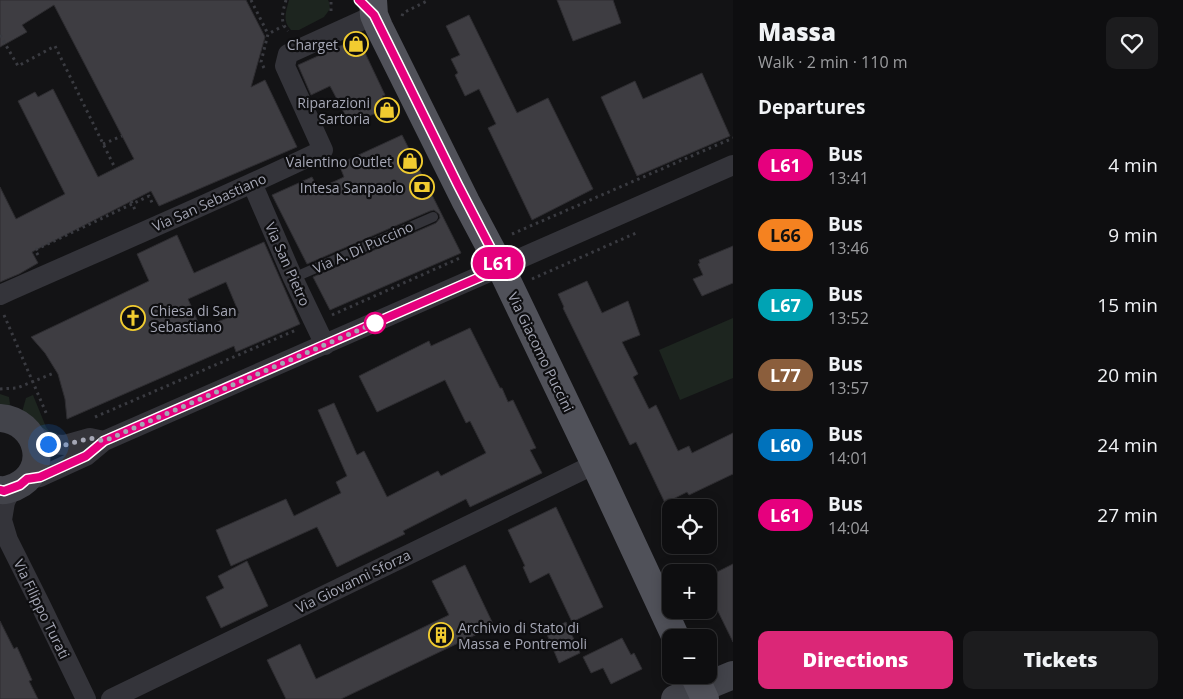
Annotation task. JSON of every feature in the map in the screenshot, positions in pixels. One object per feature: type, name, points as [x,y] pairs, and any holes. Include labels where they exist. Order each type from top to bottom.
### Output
[{"type":"main road","name":"Via Giacomo Puccini","points":[[369,5],[501,268],[672,629]]},
{"type":"street","name":"Via San Sebastiano","points":[[1,304],[144,231],[177,218],[323,150],[285,66],[288,54],[369,5]]},
{"type":"street","points":[[13,486],[40,477],[86,456],[104,441],[733,165]]},
{"type":"street","name":"Via San Pietro","points":[[252,183],[293,278],[325,345]]},
{"type":"street","points":[[0,418],[37,422]]},
{"type":"street","points":[[37,422],[48,444],[65,445],[90,438],[104,441]]},
{"type":"street","points":[[13,486],[33,470],[36,459],[36,447],[32,437],[37,422]]},
{"type":"street","name":"Via Giovanni Sforza","points":[[111,699],[595,464]]},
{"type":"street","name":"Via Filippo Turati","points":[[13,486],[5,502],[2,520],[8,540],[86,699]]},
{"type":"street","points":[[675,699],[733,675]]},
{"type":"lane","name":"Via A. Di Puccino","points":[[293,278],[433,217]]},
{"type":"path","points":[[251,0],[268,34]]},
{"type":"path","points":[[286,0],[282,15],[283,26],[290,33]]},
{"type":"path","points":[[329,14],[332,10],[331,0]]},
{"type":"path","points":[[402,17],[403,13],[429,0]]},
{"type":"path","points":[[0,35],[18,66],[55,46],[115,168]]},
{"type":"path","points":[[103,144],[122,136]]},
{"type":"path","points":[[510,232],[512,234],[732,138],[733,143]]},
{"type":"path","points":[[38,257],[35,250],[149,196],[156,212]]},
{"type":"path","points":[[527,281],[644,230]]},
{"type":"path","points":[[1,304],[33,381],[37,422]]},
{"type":"path","points":[[0,389],[16,388],[54,373]]},
{"type":"shaded area","points":[[289,0],[328,0],[330,9],[324,17],[299,30],[291,30],[286,23]]},
{"type":"shaded area","points":[[733,318],[733,378],[680,400],[659,350]]},
{"type":"shaded area","points":[[0,394],[9,397],[10,404],[8,407],[0,409]]},
{"type":"shaded area","points":[[33,395],[46,427],[49,431],[57,433],[57,439],[46,435],[22,412],[26,398]]},
{"type":"building","points":[[0,0],[246,0],[265,37],[251,87],[265,80],[297,147],[159,206],[151,191],[32,252],[38,263],[0,282],[0,187],[16,219],[65,194],[18,101],[35,92],[38,97],[53,89],[98,177],[134,159],[54,5],[22,25],[27,32],[0,47]]},
{"type":"building","points":[[557,0],[613,0],[621,23],[573,41]]},
{"type":"building","points":[[469,15],[517,113],[548,98],[593,189],[532,220],[488,128],[496,124],[479,89],[465,96],[455,75],[458,73],[451,59],[460,55],[446,26]]},
{"type":"building","points":[[358,38],[385,95],[382,96],[388,108],[350,124],[330,86],[311,95],[298,65]]},
{"type":"building","points":[[702,73],[730,136],[637,176],[601,97],[635,81],[643,99]]},
{"type":"building","points":[[402,135],[461,253],[330,310],[313,277],[436,223],[440,218],[439,214],[434,210],[430,211],[307,264],[272,195],[312,177],[318,189],[344,177],[339,164]]},
{"type":"building","name":"Chiesa di San Sebastiano","points":[[177,235],[194,273],[264,242],[300,324],[236,352],[234,346],[67,419],[65,399],[58,374],[45,353],[31,337],[149,281],[137,254]],"holes":[[[226,282],[239,313],[201,329],[188,299]]]},
{"type":"building","points":[[733,246],[733,283],[702,296],[693,279],[703,275],[698,264],[700,263],[699,260]]},
{"type":"building","points":[[587,281],[602,313],[628,301],[640,335],[622,342],[638,374],[633,377],[649,409],[656,405],[678,451],[689,446],[692,453],[733,433],[733,474],[689,495],[687,492],[673,499],[663,499],[636,442],[630,445],[563,308],[558,294]]},
{"type":"building","points":[[470,328],[508,402],[513,400],[536,448],[530,450],[542,473],[470,507],[466,499],[403,531],[405,534],[337,567],[317,527],[231,566],[216,530],[286,499],[294,516],[341,493],[336,482],[347,476],[318,410],[334,403],[357,455],[364,451],[387,497],[438,471],[441,476],[486,453],[470,421],[466,423],[445,380],[377,412],[359,376],[429,341],[431,346]]},
{"type":"building","points":[[556,507],[603,607],[572,622],[549,573],[530,583],[523,567],[525,566],[508,530]]},
{"type":"building","points":[[247,561],[268,606],[221,628],[206,597],[224,588],[218,576]]},
{"type":"building","points":[[733,564],[733,642],[717,609],[717,572]]},
{"type":"building","name":"Archivio di Stato di Massa e Pontremoli","points":[[465,565],[494,626],[341,699],[286,699],[267,660],[300,644],[316,679],[449,615],[432,581]]},
{"type":"building","points":[[0,621],[14,649],[17,647],[32,680],[29,681],[38,699],[0,699]]},
{"type":"building","points":[[566,622],[580,653],[559,663],[546,632]]},
{"type":"building","points":[[622,638],[631,655],[634,653],[642,669],[611,684],[603,668],[591,673],[583,657]]},
{"type":"bus line","name":"L61","points":[[0,490],[4,491],[20,485],[27,479],[40,477],[86,456],[104,441],[501,268],[380,26],[374,15],[359,0]]},
{"type":"place","name":"Charget","points":[[356,44]]},
{"type":"place","name":"Riparazioni Sartoria","points":[[387,110]]},
{"type":"place","name":"Valentino Outlet","points":[[410,161]]},
{"type":"place","name":"Intesa Sanpaolo","points":[[422,187]]},
{"type":"place","name":"Chiesa di San Sebastiano","points":[[133,318]]},
{"type":"place","name":"Archivio di Stato di Massa e Pontremoli","points":[[441,635]]},
{"type":"route","points":[[48,444],[65,445],[90,438],[104,441],[375,323]]}]
